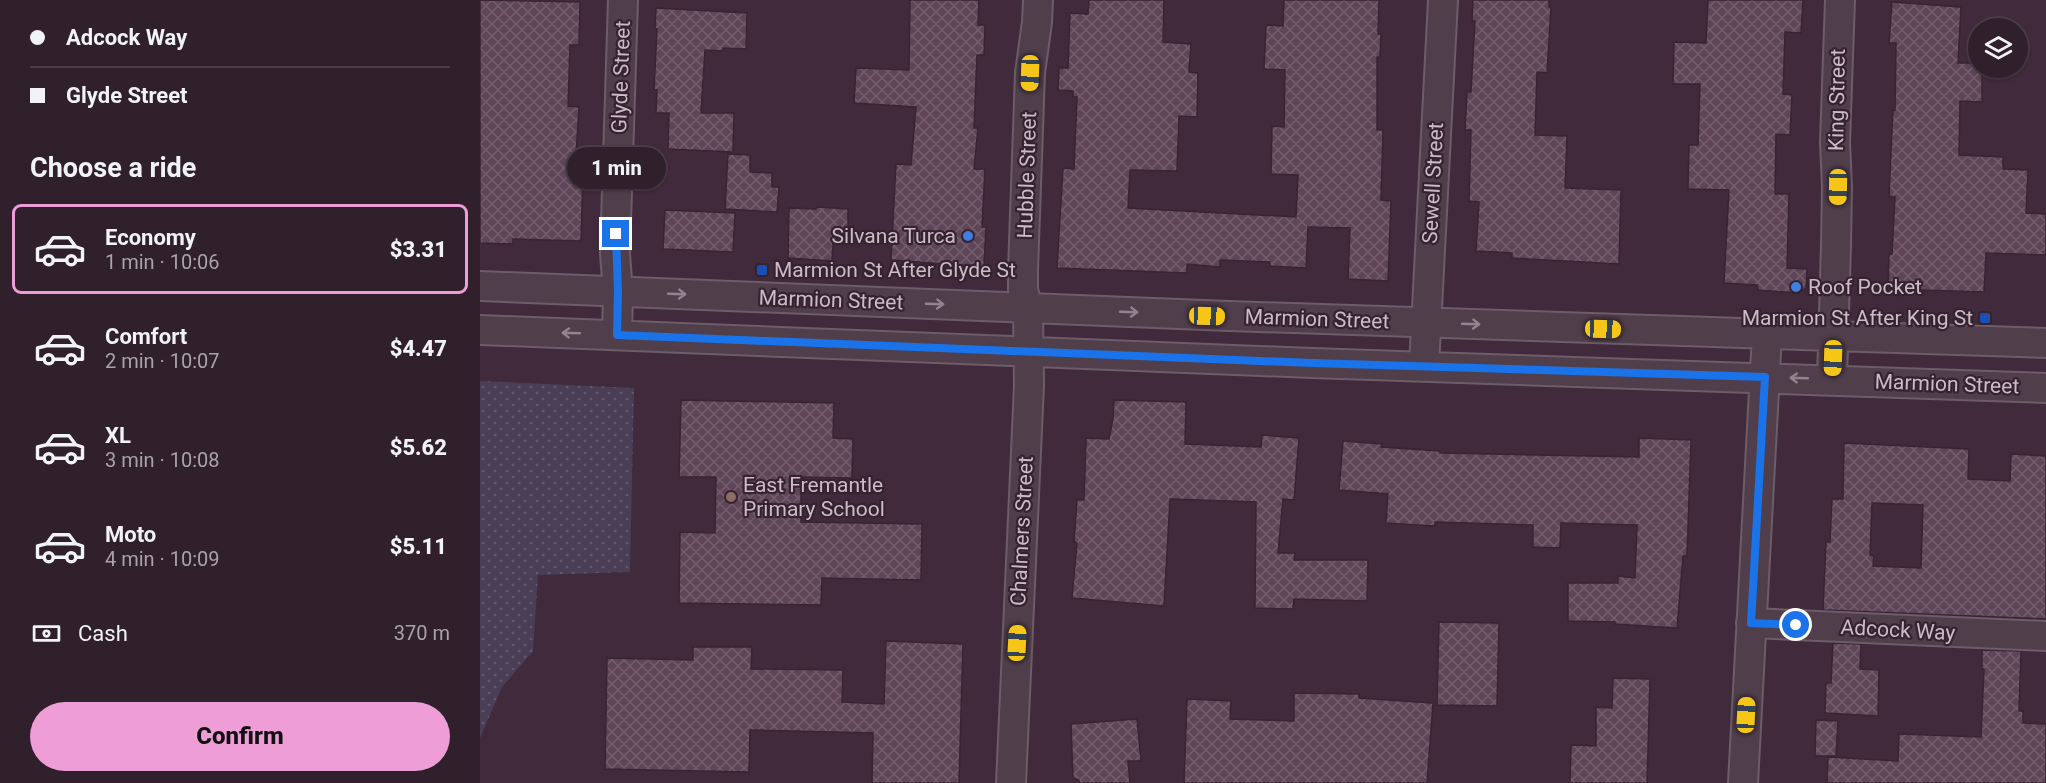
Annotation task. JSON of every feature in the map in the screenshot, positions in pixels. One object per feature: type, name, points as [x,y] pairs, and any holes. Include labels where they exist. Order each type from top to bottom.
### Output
[{"type":"street","name":"Glyde Street","points":[[617,335],[618,292],[615,254],[623,0]]},
{"type":"street","name":"Hubble Street","points":[[1028,350],[1028,308],[1023,290],[1023,270],[1030,73],[1038,0]]},
{"type":"street","name":"Sewell Street","points":[[1424,366],[1443,0]]},
{"type":"street","name":"King Street","points":[[1832,379],[1838,187],[1835,142],[1840,0]]},
{"type":"street","name":"Marmion Street","points":[[480,286],[1028,308],[2046,343]]},
{"type":"street","name":"Marmion Street","points":[[480,330],[2046,388]]},
{"type":"street","points":[[1743,783],[1767,334]]},
{"type":"street","name":"Chalmers Street","points":[[1011,783],[1029,385],[1028,350]]},
{"type":"street","name":"Adcock Way","points":[[1751,623],[2046,636]]},
{"type":"shaded area","points":[[480,381],[634,388],[630,572],[538,575],[533,651],[502,687],[480,738]]},
{"type":"building","points":[[480,0],[580,2],[579,45],[570,45],[568,106],[579,107],[575,172],[583,173],[581,241],[513,239],[513,244],[480,243]]},
{"type":"building","points":[[910,0],[979,0],[978,25],[985,25],[984,55],[977,55],[974,128],[978,128],[974,169],[985,169],[982,227],[986,227],[984,267],[891,260],[896,164],[911,165],[916,107],[854,103],[856,68],[909,70]]},
{"type":"building","points":[[1089,0],[1164,0],[1163,42],[1191,44],[1189,72],[1198,73],[1197,117],[1179,116],[1177,171],[1130,170],[1128,208],[1296,217],[1298,175],[1271,174],[1272,126],[1284,127],[1285,70],[1264,69],[1266,25],[1283,26],[1284,0],[1379,0],[1378,34],[1381,34],[1380,57],[1377,57],[1377,130],[1383,130],[1381,200],[1391,201],[1388,281],[1348,279],[1350,228],[1308,227],[1306,268],[1270,266],[1270,262],[1220,260],[1220,267],[1187,264],[1187,273],[1057,268],[1063,168],[1074,169],[1077,97],[1073,97],[1073,91],[1058,90],[1059,68],[1068,68],[1070,13],[1088,14]]},
{"type":"building","points":[[1473,0],[1549,0],[1549,7],[1551,7],[1547,73],[1537,72],[1535,135],[1567,136],[1565,188],[1621,190],[1619,264],[1512,258],[1512,253],[1476,251],[1479,202],[1469,201],[1471,130],[1465,130],[1467,92],[1471,92],[1475,21],[1472,21]]},
{"type":"building","points":[[1708,0],[1803,0],[1801,33],[1785,32],[1783,94],[1792,95],[1790,135],[1776,134],[1775,194],[1789,194],[1787,268],[1807,269],[1806,288],[1798,293],[1758,290],[1757,285],[1724,283],[1729,190],[1688,189],[1689,145],[1698,145],[1700,84],[1673,84],[1674,42],[1706,43]]},
{"type":"building","points":[[1892,2],[1961,7],[1958,63],[1968,63],[1968,78],[1982,78],[1982,102],[1960,101],[1959,155],[2003,157],[2003,169],[2028,170],[2026,213],[2046,214],[2046,255],[1986,253],[1984,292],[1888,289],[1895,197],[1889,196],[1893,109],[1895,110],[1896,43],[1889,43]]},
{"type":"building","points":[[656,8],[747,13],[746,49],[705,50],[701,113],[734,113],[733,152],[668,149],[669,113],[656,113],[657,90],[654,90]]},
{"type":"building","points":[[728,154],[750,155],[750,172],[772,173],[772,187],[779,187],[777,212],[725,209]]},
{"type":"building","points":[[817,207],[848,209],[848,226],[833,243],[832,261],[788,258],[789,208],[816,209]]},
{"type":"building","points":[[665,210],[735,213],[733,252],[663,249]]},
{"type":"building","points":[[681,400],[834,403],[833,438],[853,439],[852,478],[801,477],[801,522],[922,524],[921,580],[822,578],[821,605],[679,603],[680,532],[715,533],[716,477],[679,477]]},
{"type":"building","points":[[1114,400],[1186,402],[1185,444],[1261,447],[1262,435],[1299,438],[1294,500],[1283,499],[1278,553],[1295,553],[1294,560],[1368,560],[1367,601],[1294,599],[1293,609],[1255,608],[1256,502],[1170,499],[1164,606],[1072,598],[1077,543],[1074,542],[1077,500],[1084,500],[1086,438],[1109,439]]},
{"type":"building","points":[[1639,438],[1691,440],[1687,556],[1683,556],[1677,628],[1615,624],[1615,622],[1568,621],[1568,583],[1618,583],[1618,576],[1635,578],[1637,525],[1561,523],[1560,548],[1533,547],[1533,525],[1435,522],[1435,526],[1386,523],[1388,494],[1339,490],[1343,441],[1382,444],[1381,447],[1440,451],[1440,453],[1639,457]]},
{"type":"building","points":[[1844,443],[1969,449],[1968,479],[2010,481],[2011,454],[2046,456],[2046,619],[1823,610],[1826,542],[1830,542],[1832,499],[1843,499]],"holes":[[[1872,503],[1923,505],[1921,568],[1873,566],[1874,556],[1870,555]]]},
{"type":"building","points":[[1439,622],[1499,623],[1497,706],[1437,705]]},
{"type":"building","points":[[886,641],[963,644],[959,783],[872,783],[873,733],[750,730],[749,772],[605,769],[607,658],[693,660],[693,647],[752,647],[751,669],[843,670],[842,702],[884,704]]},
{"type":"building","points":[[1833,643],[1861,644],[1860,669],[1879,670],[1878,716],[1825,713],[1826,683],[1831,683]]},
{"type":"building","points":[[1982,650],[2021,651],[2019,711],[2023,711],[2023,723],[2046,724],[2046,783],[1827,783],[1828,757],[1898,761],[1899,734],[1981,737],[1984,669],[1982,669]]},
{"type":"building","points":[[1613,678],[1650,679],[1647,783],[1570,783],[1571,745],[1596,746],[1596,707],[1612,708]]},
{"type":"building","points":[[1294,693],[1359,694],[1359,698],[1433,703],[1427,783],[1184,783],[1187,699],[1231,701],[1230,719],[1294,721]]},
{"type":"building","points":[[1137,719],[1141,761],[1128,761],[1130,783],[1079,783],[1079,780],[1073,778],[1071,724]]},
{"type":"building","points":[[1816,720],[1838,721],[1836,756],[1815,756]]},
{"type":"place","name":"Silvana Turca","points":[[968,236]]},
{"type":"place","name":"Marmion St After Glyde St","points":[[762,270]]},
{"type":"place","name":"Roof Pocket","points":[[1796,287]]},
{"type":"place","name":"Marmion St After King St","points":[[1985,318]]},
{"type":"place","name":"East Fremantle Primary School","points":[[731,497]]},
{"type":"route","points":[[616,234],[617,335],[1312,363],[1765,377],[1751,623],[1796,625]]}]
